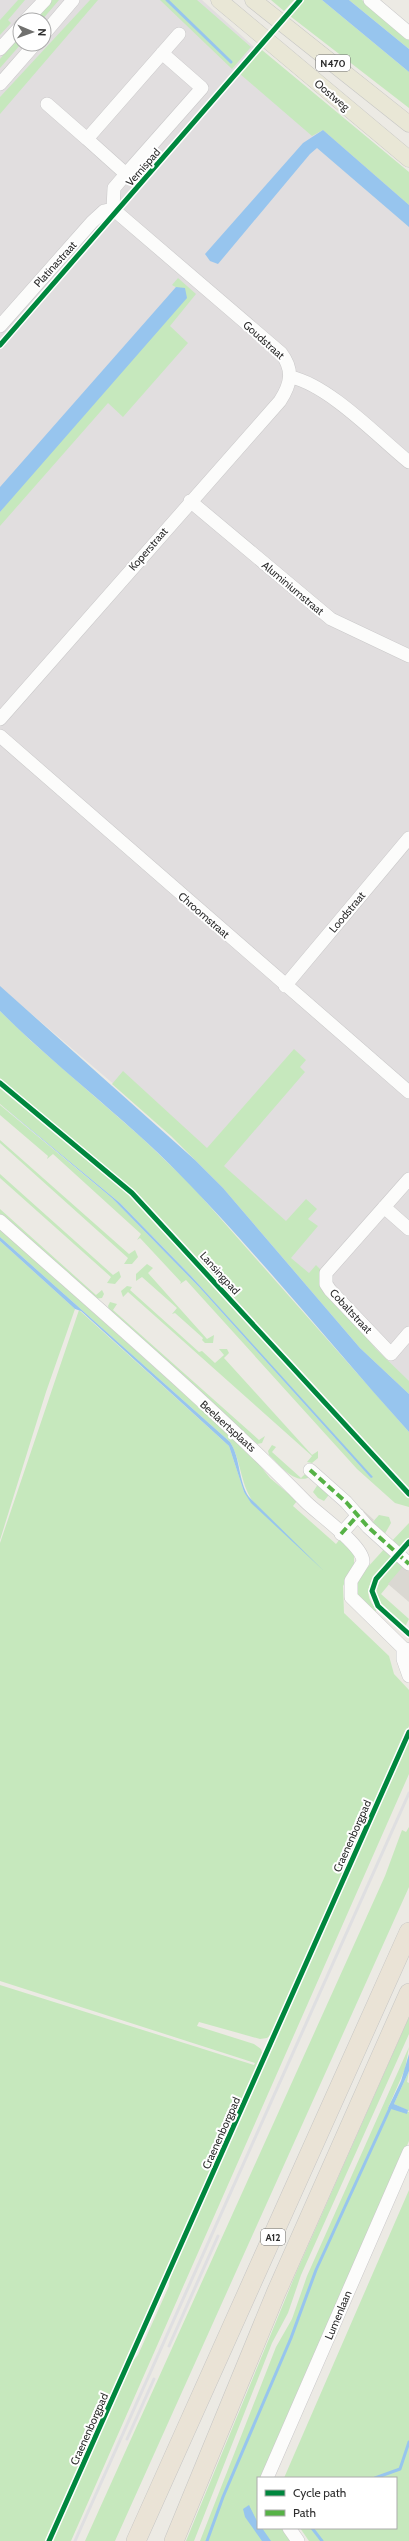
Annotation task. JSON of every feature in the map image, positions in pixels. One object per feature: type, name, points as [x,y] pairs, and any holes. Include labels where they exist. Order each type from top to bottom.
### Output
[{"type":"highway","name":"A12","points":[[136,2541],[409,1932]]},
{"type":"highway","name":"A12","points":[[174,2541],[276,2292],[409,1993]]},
{"type":"main road","name":"Oostweg","points":[[219,0],[409,160]]},
{"type":"main road","name":"N470","points":[[253,0],[409,124]]},
{"type":"street","points":[[33,12],[44,0]]},
{"type":"street","points":[[52,25],[73,0]]},
{"type":"street","points":[[370,0],[409,33]]},
{"type":"street","points":[[87,139],[179,34]]},
{"type":"street","points":[[0,49],[12,36]]},
{"type":"street","points":[[0,84],[28,52]]},
{"type":"street","points":[[115,211],[114,188],[202,88],[162,53]]},
{"type":"street","points":[[47,104],[126,174]]},
{"type":"street","name":"Platinastraat","points":[[0,326],[92,222],[104,211],[115,211]]},
{"type":"street","name":"Goudstraat","points":[[115,211],[281,353],[287,361],[291,377]]},
{"type":"street","points":[[291,377],[307,381],[325,392],[409,462]]},
{"type":"street","name":"Koperstraat","points":[[0,719],[190,501],[280,401],[288,389],[291,377]]},
{"type":"street","name":"Aluminiumstraat","points":[[190,501],[331,618],[409,656]]},
{"type":"street","name":"Chroomstraat","points":[[0,736],[285,986],[409,1092]]},
{"type":"street","name":"Loodstraat","points":[[285,986],[409,838]]},
{"type":"street","name":"Cobaltstraat","points":[[409,1179],[326,1273],[325,1279],[330,1290],[391,1354],[409,1333]]},
{"type":"street","points":[[384,1207],[409,1229]]},
{"type":"street","name":"Beelaertsplaats","points":[[0,1221],[255,1450],[309,1505],[360,1551],[364,1559],[362,1566],[350,1583],[352,1599],[406,1649],[403,1659],[409,1676]]},
{"type":"street","points":[[310,1470],[346,1502],[409,1564]]},
{"type":"street","points":[[341,1534],[358,1515]]},
{"type":"street","name":"Lumenlaan","points":[[267,2477],[409,2152]]},
{"type":"street","points":[[290,2529],[298,2541]]},
{"type":"shaded area","points":[[0,0],[202,0],[409,187],[409,1388],[172,1134],[0,987]]},
{"type":"shaded area","points":[[345,1494],[374,1520],[370,1525],[409,1560],[409,1602],[388,1584],[405,1564],[342,1507],[345,1503]]},
{"type":"green space","points":[[18,0],[25,0],[15,12],[12,12],[12,15],[8,20],[11,23],[0,35],[0,20]]},
{"type":"green space","points":[[52,0],[59,0],[49,12],[41,12]]},
{"type":"green space","points":[[90,0],[98,0],[0,114],[0,97],[42,52],[52,52],[52,41]]},
{"type":"green space","points":[[160,0],[197,0],[251,47],[232,69]]},
{"type":"green space","points":[[271,0],[294,0],[284,11]]},
{"type":"green space","points":[[304,0],[322,0],[409,72],[409,108],[290,16]]},
{"type":"green space","points":[[349,0],[362,0],[409,39],[409,49]]},
{"type":"green space","points":[[12,45],[12,52],[14,52],[0,68],[0,59]]},
{"type":"green space","points":[[262,50],[409,172],[409,205],[323,130],[312,136],[240,74]]},
{"type":"green space","points":[[178,278],[196,294],[170,326],[188,343],[123,417],[108,403],[0,526],[0,512],[181,290],[172,285]]},
{"type":"green space","points":[[0,1011],[31,1041],[142,1138],[191,1185],[409,1432],[409,1488],[154,1211],[0,1078]]},
{"type":"green space","points":[[294,1049],[306,1060],[300,1067],[305,1072],[224,1166],[286,1221],[306,1199],[317,1209],[308,1219],[318,1226],[291,1258],[309,1273],[316,1265],[322,1271],[319,1281],[376,1349],[409,1381],[409,1394],[360,1348],[223,1188],[171,1136],[112,1084],[123,1071],[207,1148]]},
{"type":"green space","points":[[0,1087],[120,1185],[148,1212],[409,1498],[409,1507],[395,1503],[357,1469],[186,1280],[180,1284],[181,1282],[140,1238],[137,1240],[141,1234],[53,1154],[47,1159],[48,1156],[0,1115],[0,1105],[112,1198],[200,1288],[371,1478],[192,1277],[120,1203],[0,1104]]},
{"type":"green space","points":[[0,1140],[129,1254],[135,1250],[138,1257],[132,1264],[124,1264],[128,1258],[0,1143]]},
{"type":"green space","points":[[0,1174],[113,1275],[119,1271],[121,1277],[115,1284],[107,1283],[111,1277],[0,1178]]},
{"type":"green space","points":[[0,1209],[96,1295],[102,1290],[104,1294],[102,1298],[94,1299],[0,1215]]},
{"type":"green space","points":[[0,1229],[249,1452],[270,1478],[297,1501],[293,1506],[336,1544],[340,1539],[354,1554],[354,1566],[343,1586],[344,1613],[389,1656],[394,1674],[409,1690],[409,1726],[273,2033],[267,2038],[260,2039],[199,2022],[197,2026],[254,2044],[261,2049],[263,2055],[46,2541],[0,2541],[0,1985],[254,2065],[255,2063],[0,1981],[0,1543],[79,1310],[229,1446],[244,1492],[255,1504],[246,1490],[237,1458],[230,1442],[0,1237]]},
{"type":"green space","points":[[0,1241],[75,1309],[46,1392],[0,1540]]},
{"type":"green space","points":[[147,1264],[153,1268],[148,1273],[207,1339],[214,1335],[213,1343],[205,1343],[202,1340],[203,1338],[175,1313],[172,1314],[177,1308],[142,1277],[136,1281],[136,1274]]},
{"type":"green space","points":[[127,1286],[132,1287],[130,1290],[199,1352],[202,1351],[215,1363],[224,1355],[219,1349],[227,1349],[229,1353],[224,1358],[312,1455],[318,1451],[318,1458],[312,1463],[307,1462],[312,1456],[128,1292],[123,1297],[121,1291]]},
{"type":"green space","points":[[110,1302],[117,1304],[113,1310],[259,1440],[265,1436],[262,1443],[257,1444],[110,1313],[108,1306]]},
{"type":"green space","points":[[272,1445],[276,1447],[272,1452],[301,1478],[306,1473],[310,1477],[304,1479],[298,1478],[288,1473],[269,1455],[268,1451]]},
{"type":"green space","points":[[320,1481],[332,1491],[324,1501],[318,1498],[313,1492]]},
{"type":"green space","points":[[379,1515],[389,1517],[391,1523],[383,1537],[370,1525]]},
{"type":"green space","points":[[409,1523],[409,1538],[398,1550],[390,1543]]},
{"type":"green space","points":[[386,1547],[394,1555],[377,1573],[369,1587],[371,1602],[377,1609],[375,1612],[357,1597],[357,1579]]},
{"type":"green space","points":[[398,1558],[405,1565],[381,1594],[409,1619],[405,1627],[384,1608],[376,1595],[376,1588],[380,1580]]},
{"type":"green space","points":[[409,1738],[409,1774],[71,2541],[51,2541],[131,2363],[138,2355],[169,2286],[170,2277]]},
{"type":"green space","points":[[409,1827],[409,1887],[115,2541],[85,2541],[385,1876],[402,1830],[406,1832]]},
{"type":"green space","points":[[409,2017],[409,2034],[301,2275],[288,2313],[272,2343],[194,2541],[186,2541],[296,2273]]},
{"type":"green space","points":[[409,2047],[405,2069],[388,2108],[409,2112],[409,2141],[261,2477],[257,2477],[257,2529],[283,2529],[291,2541],[200,2541],[276,2347],[292,2319],[307,2276]]},
{"type":"green space","points":[[409,2071],[407,2082],[409,2083],[409,2111],[394,2104]]},
{"type":"green space","points":[[409,2190],[409,2541],[309,2541],[301,2529],[397,2529],[397,2477],[284,2477]]},
{"type":"water","points":[[322,0],[349,0],[409,49],[409,72]]},
{"type":"water","points":[[323,130],[409,205],[409,227],[317,148],[310,154],[218,264],[210,261],[205,254],[303,143]]},
{"type":"water","points":[[176,287],[185,288],[187,298],[0,512],[0,487]]},
{"type":"water","points":[[0,986],[195,1160],[223,1188],[360,1348],[409,1394],[409,1432],[247,1246],[191,1186],[121,1119],[47,1055],[0,1011]]},
{"type":"water","points":[[0,1104],[120,1203],[192,1277],[373,1477],[371,1478],[200,1288],[112,1198]]},
{"type":"water","points":[[0,1237],[230,1442],[234,1449],[245,1491],[249,1497],[324,1571],[251,1503],[244,1492],[229,1446],[81,1311],[75,1309],[0,1241]]},
{"type":"water","points":[[409,2054],[409,2071],[394,2104],[408,2110],[407,2114],[388,2108],[401,2081]]},
{"type":"water","points":[[249,2505],[257,2521],[257,2529],[263,2529],[271,2541],[262,2541],[245,2517],[243,2509]]},
{"type":"waterway","points":[[167,0],[231,62]]},
{"type":"waterway","points":[[207,2541],[223,2497],[291,2338],[316,2270],[391,2106]]},
{"type":"waterway","points":[[378,2477],[400,2469],[409,2442]]},
{"type":"waterway","points":[[313,2529],[322,2541]]},
{"type":"railway","points":[[75,2541],[409,1793]]},
{"type":"railway","points":[[169,2346],[218,2236]]},
{"type":"railway","points":[[127,2439],[154,2379]]},
{"type":"marked path","points":[[310,1470],[346,1502],[368,1527],[409,1564]]},
{"type":"marked path","points":[[341,1534],[358,1515]]},
{"type":"cycle path","name":"Vernispad","points":[[0,345],[300,0]]},
{"type":"cycle path","name":"Lansingpad","points":[[0,1083],[132,1193],[409,1494]]},
{"type":"cycle path","points":[[409,1542],[376,1579],[372,1591],[378,1606],[409,1634]]},
{"type":"cycle path","name":"Craenenborgpad","points":[[49,2541],[409,1732]]}]
